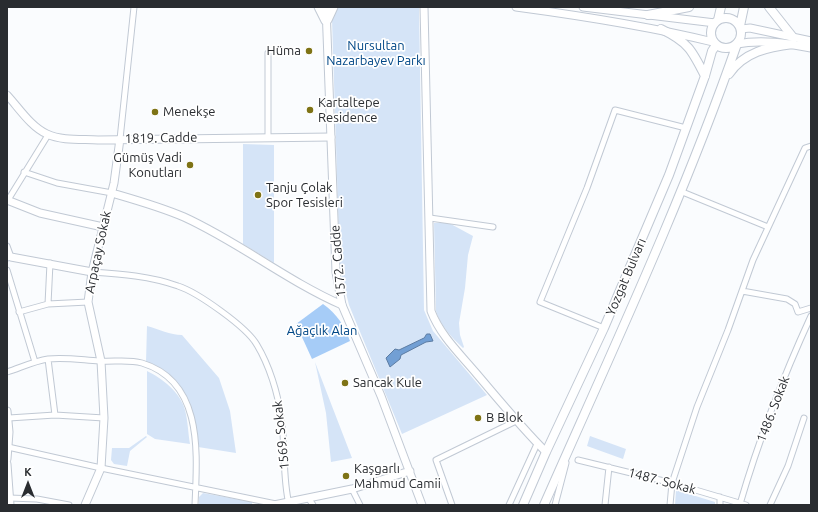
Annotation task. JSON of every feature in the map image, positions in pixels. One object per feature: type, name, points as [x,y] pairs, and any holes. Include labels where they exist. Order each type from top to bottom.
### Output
[{"type":"main road","points":[[648,15],[689,7]]},
{"type":"main road","points":[[721,7],[711,33],[714,43],[725,49],[737,44],[741,37],[740,27],[744,7]]},
{"type":"main road","points":[[725,79],[741,61],[762,49],[792,40],[768,7]]},
{"type":"main road","points":[[716,22],[730,18],[735,20],[740,27]]},
{"type":"main road","points":[[661,29],[686,43],[694,54],[705,76]]},
{"type":"main road","name":"Yozgat Bulvarı","points":[[523,505],[604,328],[669,175],[705,76],[714,43]]},
{"type":"main road","name":"Yozgat Bulvarı","points":[[544,505],[625,325],[725,79],[737,44]]},
{"type":"street","points":[[120,139],[134,7]]},
{"type":"street","points":[[318,7],[327,24]]},
{"type":"street","name":"1572. Cadde","points":[[326,7],[336,272],[342,305],[363,353],[422,505]]},
{"type":"street","points":[[327,24],[334,7]]},
{"type":"street","points":[[424,7],[430,218],[430,302],[434,319],[449,342],[516,421],[546,452]]},
{"type":"street","points":[[516,7],[599,18],[661,29],[714,43]]},
{"type":"street","points":[[583,7],[716,22]]},
{"type":"street","points":[[740,27],[750,28],[792,40],[811,48]]},
{"type":"street","points":[[737,44],[792,40],[811,41]]},
{"type":"street","points":[[268,53],[268,137]]},
{"type":"street","name":"1819. Cadde","points":[[7,95],[37,128],[48,135],[63,138],[120,139],[332,137]]},
{"type":"street","points":[[604,328],[540,302],[586,188],[615,110],[686,128]]},
{"type":"street","points":[[48,135],[8,200],[40,213],[103,227]]},
{"type":"street","name":"Arpaçay Sokak","points":[[85,505],[101,468],[104,418],[101,362],[88,302],[92,272],[112,193],[120,139]]},
{"type":"street","points":[[670,505],[672,483],[697,407],[753,260],[805,148],[811,146]]},
{"type":"street","points":[[24,172],[57,182],[112,193],[162,208],[185,218],[342,305]]},
{"type":"street","points":[[680,191],[768,227]]},
{"type":"street","points":[[430,218],[493,228]]},
{"type":"street","points":[[7,246],[9,258],[50,263],[92,272]]},
{"type":"street","points":[[48,304],[50,263]]},
{"type":"street","points":[[7,270],[35,362]]},
{"type":"street","name":"1569. Sokak","points":[[92,272],[144,277],[180,286],[202,298],[242,328],[257,344],[276,395],[281,417],[289,504]]},
{"type":"street","points":[[742,292],[787,299],[796,304],[798,312],[811,308]]},
{"type":"street","points":[[19,312],[48,304],[88,302]]},
{"type":"street","name":"1486. Sokak","points":[[743,504],[762,436],[793,355],[811,316]]},
{"type":"street","points":[[7,372],[35,362],[48,359],[65,358],[101,362],[122,361],[141,363],[157,369],[173,382],[187,402],[192,413],[195,445],[195,505]]},
{"type":"street","points":[[48,359],[55,415]]},
{"type":"street","points":[[7,410],[9,418],[7,459]]},
{"type":"street","points":[[9,418],[55,415],[104,418]]},
{"type":"street","points":[[770,505],[788,466],[804,418]]},
{"type":"street","points":[[452,505],[436,460],[516,421]]},
{"type":"street","points":[[509,505],[538,444]]},
{"type":"street","points":[[555,505],[571,444]]},
{"type":"street","points":[[8,447],[275,505],[311,502],[410,472]]},
{"type":"street","name":"1487. Sokak","points":[[578,460],[672,483],[743,504]]},
{"type":"street","points":[[7,464],[10,501],[37,499],[69,505]]},
{"type":"street","points":[[605,505],[609,467]]},
{"type":"street","points":[[352,489],[360,505]]},
{"type":"street","points":[[720,497],[720,505]]},
{"type":"green space","name":"Nursultan Nazarbayev Parkı","points":[[336,7],[419,7],[424,310],[433,331],[487,395],[402,434],[349,305],[340,269],[332,20]]},
{"type":"green space","name":"Tanju Çolak Spor Tesisleri","points":[[243,144],[274,145],[274,263],[243,244]]},
{"type":"green space","points":[[434,223],[449,223],[473,236],[468,255],[465,288],[459,323],[463,348],[447,331],[440,321],[436,311]]},
{"type":"green space","name":"Ağaçlık Alan","points":[[323,304],[340,320],[350,341],[312,359],[296,324]]},
{"type":"green space","points":[[147,326],[169,333],[182,335],[219,378],[230,411],[236,453],[198,447],[194,420],[185,396],[178,385],[169,376],[159,368],[146,362]]},
{"type":"green space","name":"Ağaçlık Alan","points":[[315,362],[352,458],[331,462],[326,413]]},
{"type":"green space","points":[[147,371],[165,382],[175,392],[183,404],[186,414],[190,444],[155,439],[147,434]]},
{"type":"green space","points":[[146,436],[147,437],[130,451],[127,466],[114,464],[111,460],[112,448],[129,448]]},
{"type":"green space","points":[[590,436],[626,449],[623,459],[587,446]]},
{"type":"green space","points":[[676,490],[715,502],[715,505],[675,505]]},
{"type":"green space","points":[[203,493],[252,502],[252,505],[199,505],[199,497]]},
{"type":"shaded area","points":[[427,334],[430,334],[433,341],[426,342],[401,355],[400,359],[390,367],[386,358],[395,349],[399,350],[424,338]]},
{"type":"place","name":"Hüma","points":[[309,51]]},
{"type":"place","name":"Kartaltepe Residence","points":[[310,110]]},
{"type":"place","name":"Menekşe","points":[[155,112]]},
{"type":"place","name":"Gümüş Vadi Konutları","points":[[190,165]]},
{"type":"place","name":"Tanju Çolak Spor Tesisleri","points":[[258,195]]},
{"type":"place","name":"Sancak Kule","points":[[345,383]]},
{"type":"place","name":"B Blok","points":[[478,418]]},
{"type":"place","name":"Kaşgarlı Mahmud Camii","points":[[346,476]]}]
